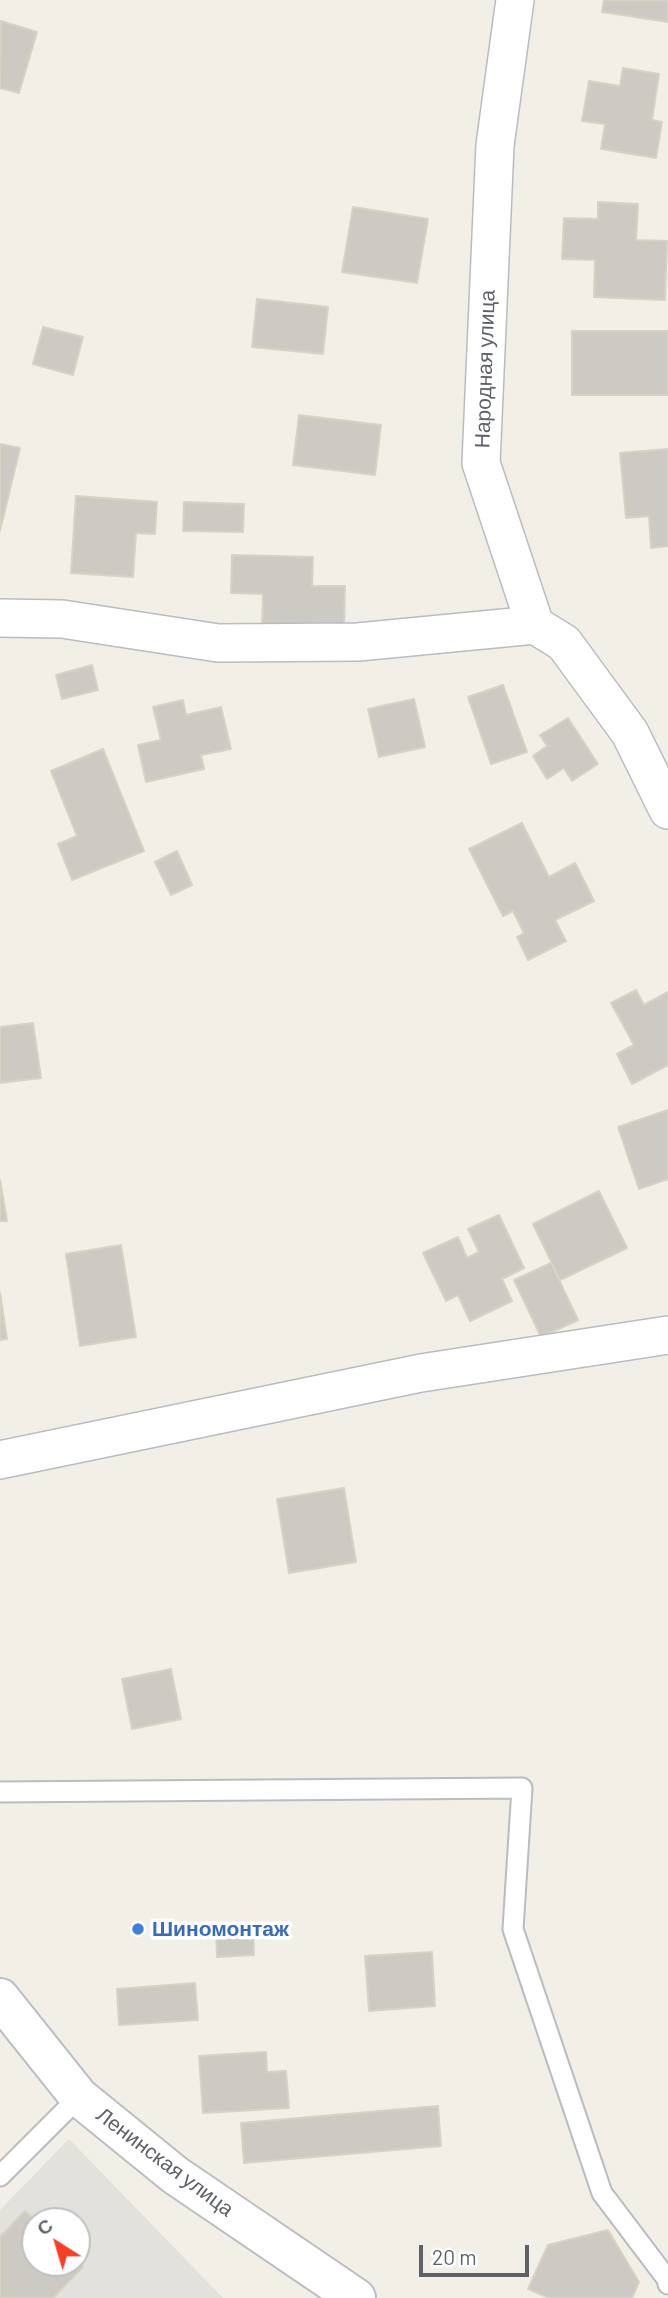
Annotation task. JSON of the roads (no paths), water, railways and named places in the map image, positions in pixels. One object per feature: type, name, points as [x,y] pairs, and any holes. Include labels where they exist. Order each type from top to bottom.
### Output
[{"type":"street","name":"Народная улица","points":[[515,0],[495,145],[481,463],[535,625]]},
{"type":"street","points":[[0,618],[62,620],[218,643],[358,642],[535,625],[564,643],[630,733],[668,810]]},
{"type":"street","points":[[0,1460],[421,1373],[668,1335]]},
{"type":"street","name":"Ленинская улица","points":[[0,1998],[79,2097],[175,2175],[356,2298]]},
{"type":"lane","points":[[0,1792],[522,1788],[513,1929],[602,2193],[667,2279],[668,2284]]},
{"type":"lane","points":[[0,2176],[79,2097]]},
{"type":"place","name":"Шиномонтаж","points":[[138,1929]]}]
